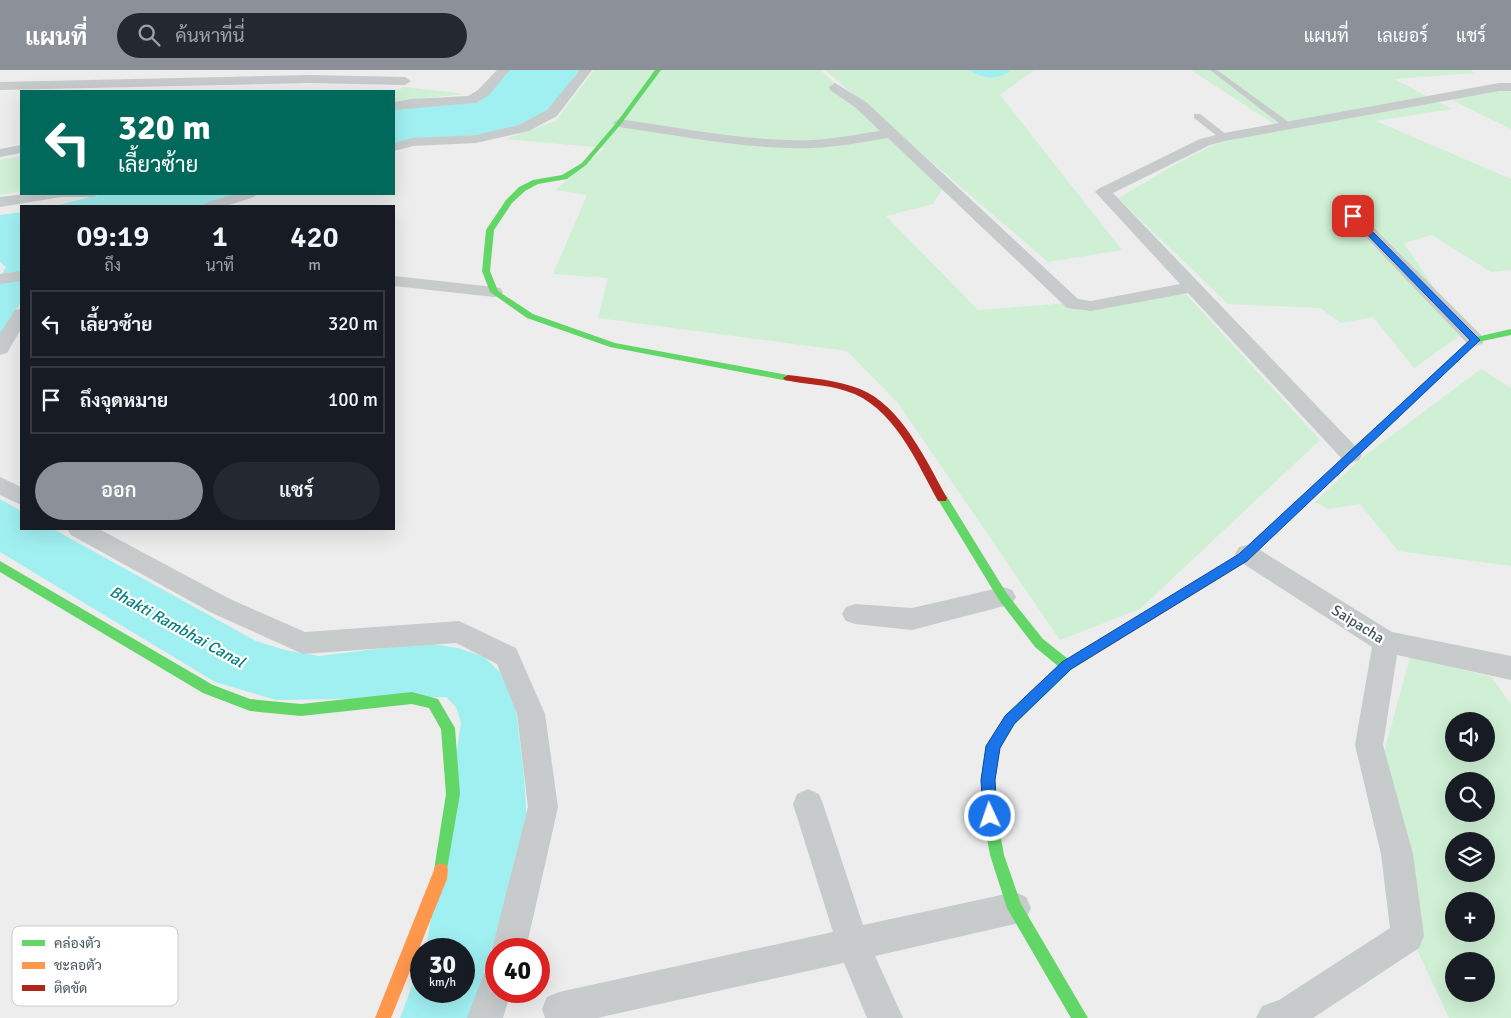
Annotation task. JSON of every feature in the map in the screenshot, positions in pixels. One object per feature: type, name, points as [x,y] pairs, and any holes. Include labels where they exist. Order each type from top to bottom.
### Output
[{"type":"street","points":[[90,87],[108,70]]},
{"type":"street","points":[[183,90],[201,70]]},
{"type":"street","points":[[385,90],[405,81],[417,70]]},
{"type":"street","points":[[395,106],[411,103],[471,100],[483,93],[504,70]]},
{"type":"street","points":[[395,147],[412,142],[476,139],[524,128],[552,113],[586,70]]},
{"type":"street","points":[[494,292],[486,271],[490,230],[508,202],[522,189],[536,182],[550,181],[573,173],[584,164],[658,70]]},
{"type":"street","points":[[0,84],[11,74]]},
{"type":"street","points":[[0,84],[90,87],[314,74],[405,81]]},
{"type":"street","points":[[302,90],[314,74]]},
{"type":"street","points":[[836,87],[861,105],[1073,304],[1091,306],[1192,287]]},
{"type":"street","points":[[1350,455],[1102,192],[1205,142],[1224,136],[1499,87],[1511,87]]},
{"type":"street","points":[[618,123],[758,142],[800,144],[841,142],[890,132]]},
{"type":"street","points":[[0,153],[20,148]]},
{"type":"street","points":[[0,202],[49,195]]},
{"type":"street","points":[[214,205],[246,195]]},
{"type":"street","points":[[1340,202],[1475,340]]},
{"type":"street","points":[[0,278],[20,276]]},
{"type":"street","points":[[395,281],[494,292],[530,316],[612,345],[845,388],[867,396],[884,410],[902,433],[1004,597],[1039,644],[1067,666]]},
{"type":"street","points":[[0,349],[20,316]]},
{"type":"street","points":[[1080,1018],[1015,908],[997,855],[990,816],[988,780],[993,746],[1010,720],[1067,666],[1247,554],[1350,455],[1475,340],[1511,332]]},
{"type":"street","points":[[0,486],[20,496]]},
{"type":"street","points":[[81,530],[221,606],[303,644],[459,632],[507,656],[531,714],[543,807],[512,938]]},
{"type":"street","name":"Saipacha","points":[[1247,554],[1386,642],[1511,668]]},
{"type":"street","points":[[0,566],[208,690],[250,705],[301,710],[412,698],[433,703],[448,728],[453,794],[439,879],[383,1018]]},
{"type":"street","points":[[854,614],[912,619],[1004,597]]},
{"type":"street","points":[[1281,1018],[1407,936],[1397,854],[1370,745],[1386,642]]},
{"type":"street","points":[[808,804],[853,944],[885,1018]]},
{"type":"street","points":[[559,1009],[1015,908]]},
{"type":"street","points":[[485,1018],[490,1003]]},
{"type":"lane","points":[[1214,70],[1287,125]]},
{"type":"lane","points":[[1197,116],[1224,136]]},
{"type":"green space","points":[[594,70],[820,70],[946,183],[933,204],[886,216],[978,310],[1186,294],[1320,440],[1140,609],[1060,640],[898,403],[847,351],[598,318],[608,278],[553,274],[587,195],[555,190],[605,148],[506,139],[556,121]]},
{"type":"green space","points":[[825,70],[1034,70],[1000,95],[1122,250],[1048,262]]},
{"type":"green space","points":[[1191,70],[1471,70],[1474,73],[1394,79],[1452,109],[1376,121],[1511,179],[1511,270],[1491,272],[1432,235],[1404,243],[1444,303],[1468,330],[1414,368],[1373,317],[1341,323],[1320,308],[1228,304],[1118,198],[1180,162],[1216,144],[1280,128]]},
{"type":"green space","points":[[405,87],[465,94],[395,101],[395,90]]},
{"type":"green space","points":[[1502,88],[1511,89],[1511,129],[1452,100]]},
{"type":"green space","points":[[20,156],[20,191],[0,195],[0,160]]},
{"type":"green space","points":[[1481,369],[1511,388],[1511,566],[1398,551],[1360,504],[1327,509],[1315,502],[1359,460]]},
{"type":"green space","points":[[1410,657],[1492,677],[1511,705],[1511,1018],[1449,1018],[1413,941],[1377,778]]},
{"type":"water","points":[[508,70],[581,70],[541,118],[494,134],[410,139],[395,145],[395,109],[476,103]]},
{"type":"water","points":[[970,70],[1011,70],[1001,76],[991,78],[980,76]]},
{"type":"water","points":[[99,195],[237,195],[205,205],[58,205]]},
{"type":"water","points":[[20,212],[20,304],[0,339],[0,277],[6,267],[0,262],[0,215]]},
{"type":"water","name":"Bhakti Rambhai Canal","points":[[0,499],[20,510],[20,530],[55,530],[256,641],[285,650],[319,656],[426,643],[458,648],[484,657],[504,676],[515,701],[524,776],[528,838],[495,938],[485,938],[485,969],[475,1000],[475,938],[428,938],[461,723],[456,707],[446,697],[276,700],[215,682],[0,552]]},
{"type":"water","points":[[410,991],[410,1003],[474,1003],[469,1018],[400,1018]]},
{"type":"traffic: fast","points":[[658,70],[619,123],[584,164],[564,177],[536,182],[522,189],[509,202],[490,230],[486,271],[494,292],[530,316],[613,345],[788,378]]},
{"type":"traffic: fast","points":[[1240,560],[1475,340],[1511,332]]},
{"type":"traffic: fast","points":[[942,498],[1003,597],[1039,643],[1067,666]]},
{"type":"traffic: fast","points":[[0,566],[208,689],[250,705],[301,710],[412,698],[433,703],[448,728],[453,794],[441,870]]},
{"type":"traffic: fast","points":[[1078,659],[1067,666],[1010,720],[993,746],[988,780],[990,816],[997,855],[1015,908],[1080,1018]]},
{"type":"traffic: slow","points":[[1078,659],[1240,560]]},
{"type":"traffic: slow","points":[[383,1018],[441,870]]},
{"type":"traffic: jam","points":[[788,378],[849,388],[867,396],[878,404],[900,428],[942,498]]},
{"type":"route","points":[[990,816],[988,780],[993,746],[1010,720],[1067,666],[1243,558],[1350,455],[1475,340],[1353,216]]}]
